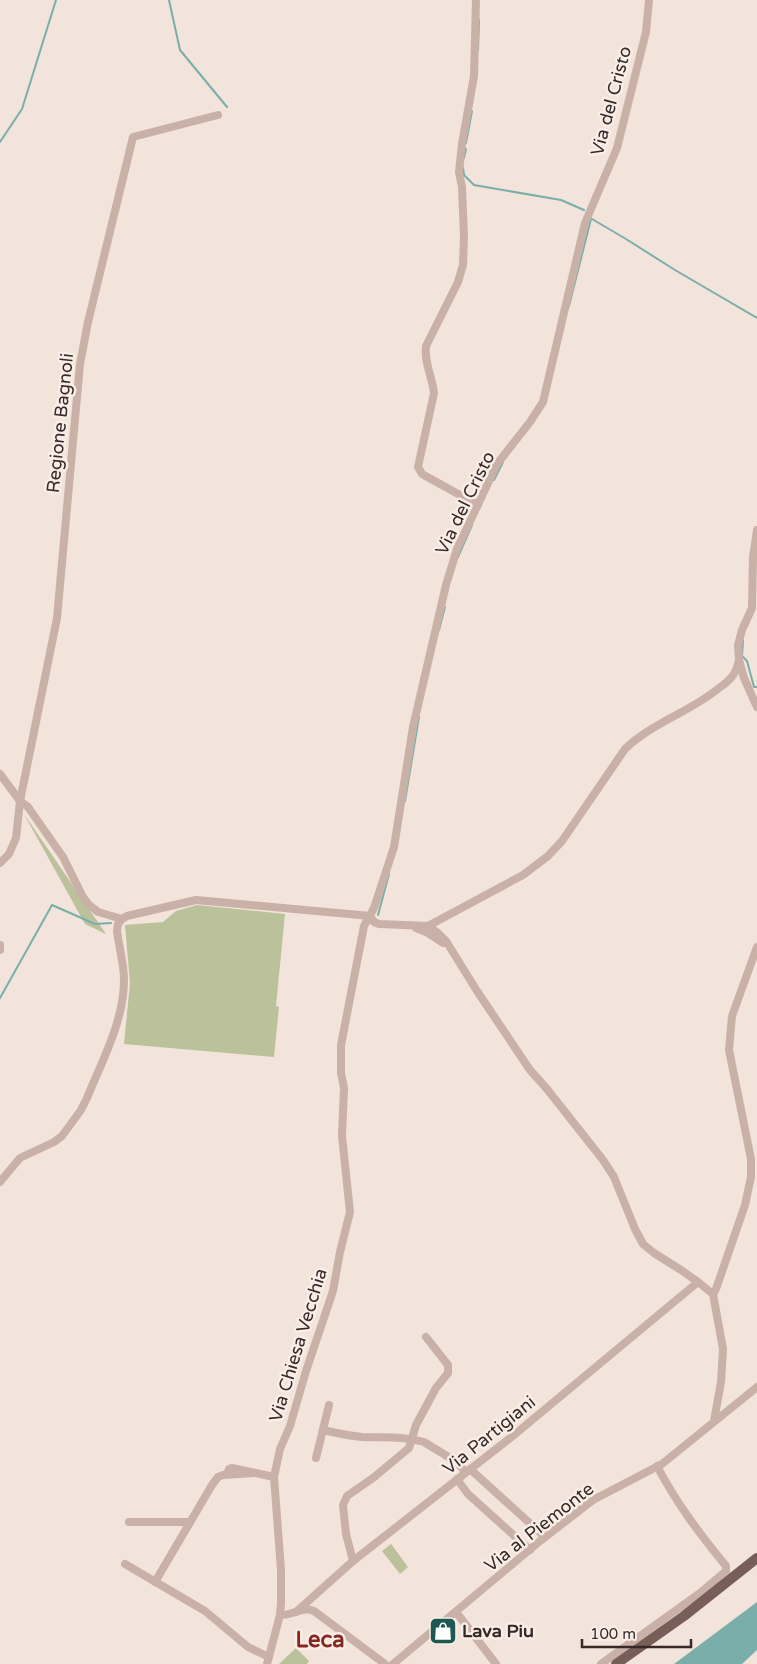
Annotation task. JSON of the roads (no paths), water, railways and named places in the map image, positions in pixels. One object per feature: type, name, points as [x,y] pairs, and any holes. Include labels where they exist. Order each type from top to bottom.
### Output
[{"type":"main road","points":[[616,1664],[708,1598],[757,1558]]},
{"type":"street","points":[[476,0],[474,76],[459,172],[462,200],[463,265],[458,282],[426,346],[426,363],[433,382],[434,393],[418,467],[422,474],[478,505]]},
{"type":"street","name":"Via del Cristo","points":[[370,916],[394,847],[413,727],[446,584],[457,549],[497,464],[543,402],[585,223],[617,148],[646,32],[649,0]]},
{"type":"street","name":"Regione Bagnoli","points":[[20,801],[57,618],[80,364],[94,294],[132,138],[218,115]]},
{"type":"street","points":[[757,530],[753,557],[752,608],[742,630],[738,645],[739,660],[744,678],[757,707]]},
{"type":"street","points":[[0,1182],[20,1158],[54,1142],[62,1136],[86,1098],[117,1022],[122,1003],[124,980],[117,931],[118,924],[122,919],[133,914],[196,900],[370,916],[374,922],[379,924],[428,926],[523,875],[548,856],[562,841],[625,749],[649,730],[693,707],[712,694],[735,672],[739,660]]},
{"type":"street","points":[[0,774],[20,801],[28,807],[63,857],[89,905],[98,912],[122,919]]},
{"type":"street","points":[[0,863],[9,854],[16,838],[20,801]]},
{"type":"street","name":"Via Chiesa Vecchia","points":[[268,1660],[280,1615],[281,1603],[281,1570],[274,1477],[280,1449],[290,1426],[306,1370],[333,1291],[350,1212],[342,1136],[344,1088],[341,1073],[341,1045],[364,926],[370,916]]},
{"type":"street","points":[[401,925],[426,932],[438,938],[450,949]]},
{"type":"street","points":[[428,926],[438,933],[450,949],[530,1070],[603,1160],[614,1177],[634,1229],[643,1244],[713,1294],[723,1348],[721,1382],[714,1421]]},
{"type":"street","points":[[0,945],[0,950]]},
{"type":"street","points":[[713,1294],[745,1205],[751,1177],[751,1160],[728,1050],[732,1016],[757,947]]},
{"type":"street","name":"Via Partigiani","points":[[296,1612],[354,1562],[534,1419],[698,1282]]},
{"type":"street","points":[[354,1562],[346,1534],[343,1505],[345,1500],[347,1496],[373,1478],[409,1448],[416,1426],[436,1388],[448,1373],[448,1365],[426,1336]]},
{"type":"street","name":"Via al Piemonte","points":[[393,1664],[545,1537],[593,1500],[657,1466],[757,1387]]},
{"type":"street","points":[[316,1458],[329,1405]]},
{"type":"street","points":[[323,1430],[360,1437],[401,1438],[424,1442],[456,1461],[545,1537]]},
{"type":"street","points":[[601,1664],[700,1593],[726,1571],[726,1566],[685,1515],[657,1466]]},
{"type":"street","points":[[155,1582],[212,1485],[220,1475],[256,1474],[274,1477]]},
{"type":"street","points":[[457,1479],[468,1494],[530,1550]]},
{"type":"street","points":[[129,1522],[190,1522]]},
{"type":"street","points":[[125,1564],[205,1611],[248,1647],[268,1660]]},
{"type":"street","points":[[313,1596],[311,1604],[314,1611]]},
{"type":"street","points":[[280,1615],[284,1616],[306,1609],[314,1611],[385,1664]]},
{"type":"street","points":[[456,1612],[496,1664]]},
{"type":"water","points":[[757,1602],[757,1650],[742,1664],[674,1664]]},
{"type":"waterway","points":[[0,142],[22,109],[56,0]]},
{"type":"waterway","points":[[169,0],[180,50],[227,107]]},
{"type":"waterway","points":[[478,50],[479,20]]},
{"type":"waterway","points":[[466,143],[472,111]]},
{"type":"waterway","points":[[464,158],[466,149]]},
{"type":"waterway","points":[[463,168],[464,175],[474,185],[561,200],[584,210]]},
{"type":"waterway","points":[[569,306],[591,219]]},
{"type":"waterway","points":[[592,219],[757,318]]},
{"type":"waterway","points":[[494,480],[503,462]]},
{"type":"waterway","points":[[458,557],[472,525]]},
{"type":"waterway","points":[[439,630],[445,607]]},
{"type":"waterway","points":[[743,640],[742,656],[747,661],[754,687],[757,687]]},
{"type":"waterway","points":[[405,801],[419,717]]},
{"type":"waterway","points":[[378,915],[389,874]]},
{"type":"waterway","points":[[0,998],[52,905],[95,924],[111,923]]},
{"type":"place","name":"Lava Piu","points":[[443,1631]]},
{"type":"district","name":"Leca","points":[[320,1640]]}]
